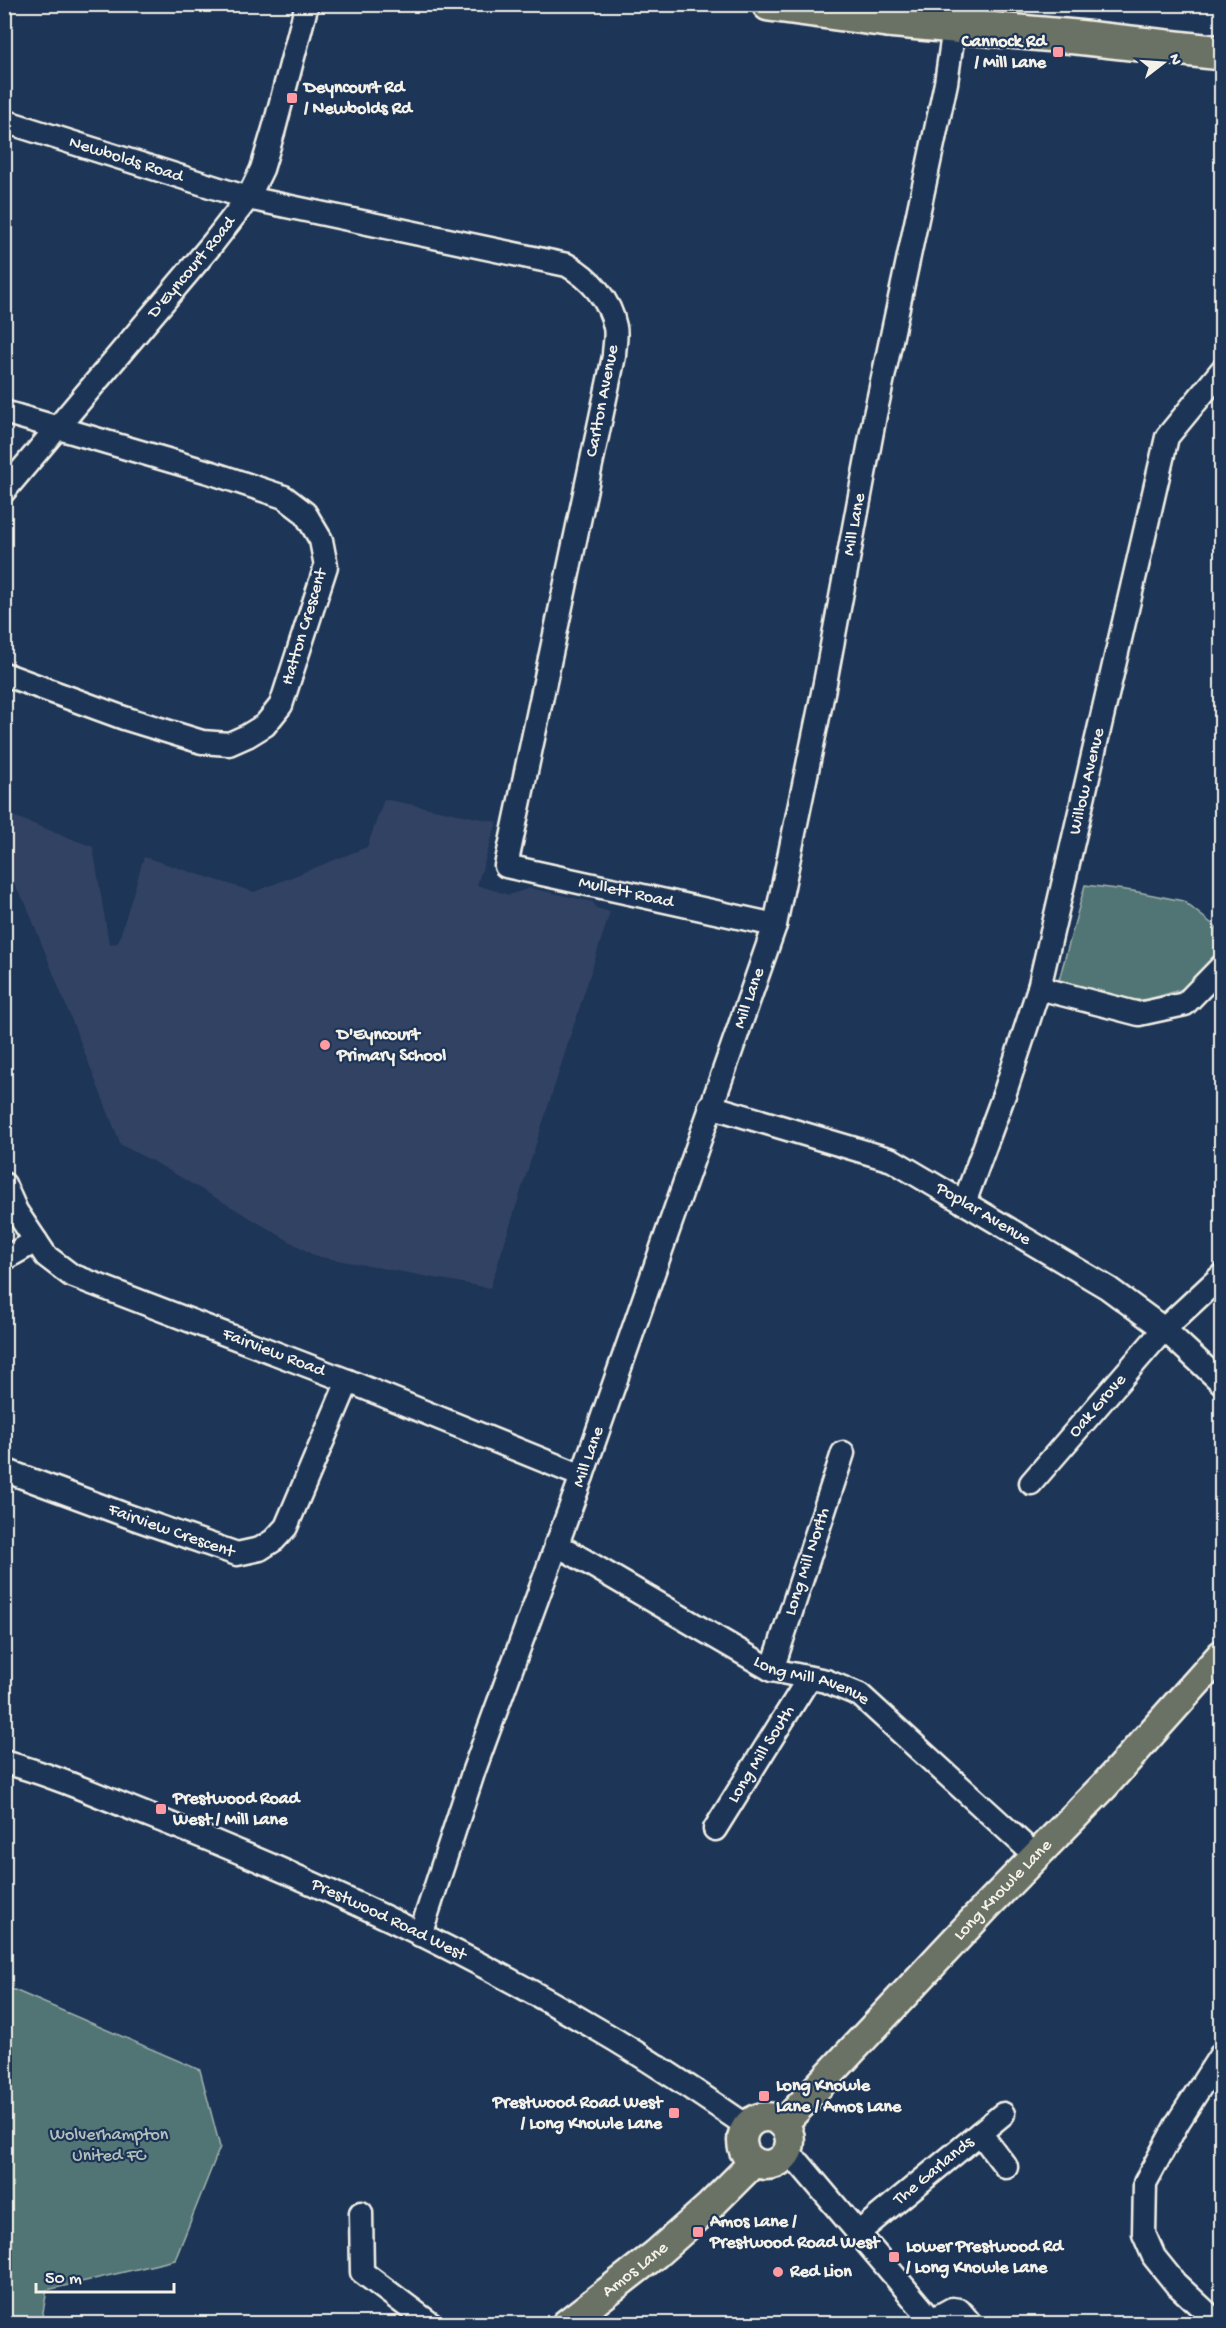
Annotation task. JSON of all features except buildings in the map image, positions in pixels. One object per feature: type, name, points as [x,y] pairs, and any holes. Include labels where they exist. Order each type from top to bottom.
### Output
[{"type":"highway","points":[[768,4],[954,27],[1076,37],[1221,53]]},
{"type":"main road","name":"Long Knowle Lane","points":[[783,2124],[988,1905],[1104,1786],[1221,1654]]},
{"type":"main road","points":[[762,2117],[773,2118],[783,2124],[790,2138],[786,2154],[781,2160],[769,2165],[754,2162],[742,2146],[743,2132],[747,2126],[762,2117]]},
{"type":"main road","name":"Amos Lane","points":[[566,2324],[656,2254],[710,2206],[754,2162]]},
{"type":"street","name":"D'Eyncourt Road","points":[[4,491],[213,243],[248,198],[262,168],[308,4]]},
{"type":"street","name":"Mill Lane","points":[[420,1935],[474,1770],[582,1476],[775,925],[825,682],[875,415],[946,83],[954,27]]},
{"type":"street","name":"Newbolds Road","points":[[4,121],[248,198]]},
{"type":"street","name":"Carlton Avenue","points":[[248,198],[567,265],[583,274],[599,290],[607,306],[615,327],[614,356],[511,837]]},
{"type":"street","name":"Willow Avenue","points":[[964,1203],[1005,1092],[1039,988],[1167,437],[1220,373]]},
{"type":"street","name":"Hatton Crescent","points":[[4,412],[212,473],[284,497],[305,513],[321,540],[326,566],[281,705],[266,726],[229,744],[202,742],[124,718],[4,674]]},
{"type":"street","name":"Mullett Road","points":[[511,837],[506,866],[775,925]]},
{"type":"street","points":[[1039,988],[1139,1014],[1185,1004],[1221,966]]},
{"type":"street","name":"Poplar Avenue","points":[[710,1106],[892,1160],[1108,1288],[1164,1329],[1221,1383]]},
{"type":"street","name":"Fairview Road","points":[[4,1184],[16,1211],[46,1256],[71,1275],[348,1381],[582,1476]]},
{"type":"street","points":[[4,1259],[36,1241]]},
{"type":"street","name":"Oak Grove","points":[[1030,1483],[1164,1329],[1221,1275]]},
{"type":"street","name":"Fairview Crescent","points":[[4,1470],[237,1554],[260,1549],[274,1540],[286,1527],[348,1381]]},
{"type":"street","name":"Long Mill North","points":[[772,1670],[843,1453]]},
{"type":"street","name":"Long Mill Avenue","points":[[556,1544],[772,1670],[842,1686],[860,1695],[1037,1857]]},
{"type":"street","name":"Long Mill South","points":[[715,1829],[809,1678]]},
{"type":"street","name":"Prestwood Road West","points":[[4,1762],[40,1772],[234,1848],[420,1935],[499,1974],[603,2032],[747,2126]]},
{"type":"street","points":[[1219,2324],[1175,2283],[1154,2257],[1144,2234],[1145,2183],[1178,2122],[1221,2053]]},
{"type":"street","name":"The Garlands","points":[[858,2233],[1004,2115]]},
{"type":"street","name":"The Garlands","points":[[980,2133],[1006,2167]]},
{"type":"street","points":[[786,2154],[800,2164],[934,2322],[952,2308],[959,2310],[971,2324]]},
{"type":"street","points":[[361,2213],[362,2272],[432,2324]]},
{"type":"shaded area","name":"D'Eyncourt Primary School","points":[[384,799],[497,822],[477,885],[509,895],[530,888],[593,902],[596,908],[610,912],[490,1288],[315,1256],[158,1164],[121,1145],[26,904],[5,869],[5,813],[93,847],[109,944],[118,943],[144,857],[254,892],[367,847]]},
{"type":"green space","points":[[1085,885],[1133,891],[1183,901],[1221,931],[1221,953],[1186,988],[1147,1000],[1128,1000],[1059,980]]},
{"type":"green space","name":"Wolverhampton United FC","points":[[5,1986],[200,2070],[220,2147],[175,2260],[47,2290],[41,2323],[5,2323]]},
{"type":"place","name":"Cannock Rd / Mill Lane","points":[[1058,52]]},
{"type":"place","name":"Deyncourt Rd / Newbolds Rd","points":[[292,98]]},
{"type":"place","name":"D'Eyncourt Primary School","points":[[325,1045]]},
{"type":"place","name":"Prestwood Road West / Mill Lane","points":[[161,1809]]},
{"type":"place","name":"Long Knowle Lane / Amos Lane","points":[[764,2096]]},
{"type":"place","name":"Prestwood Road West / Long Knowle Lane","points":[[674,2113]]},
{"type":"place","name":"Amos Lane / Prestwood Road West","points":[[698,2232]]},
{"type":"place","name":"Lower Prestwood Rd / Long Knowle Lane","points":[[894,2257]]},
{"type":"place","name":"Red Lion","points":[[778,2272]]}]
